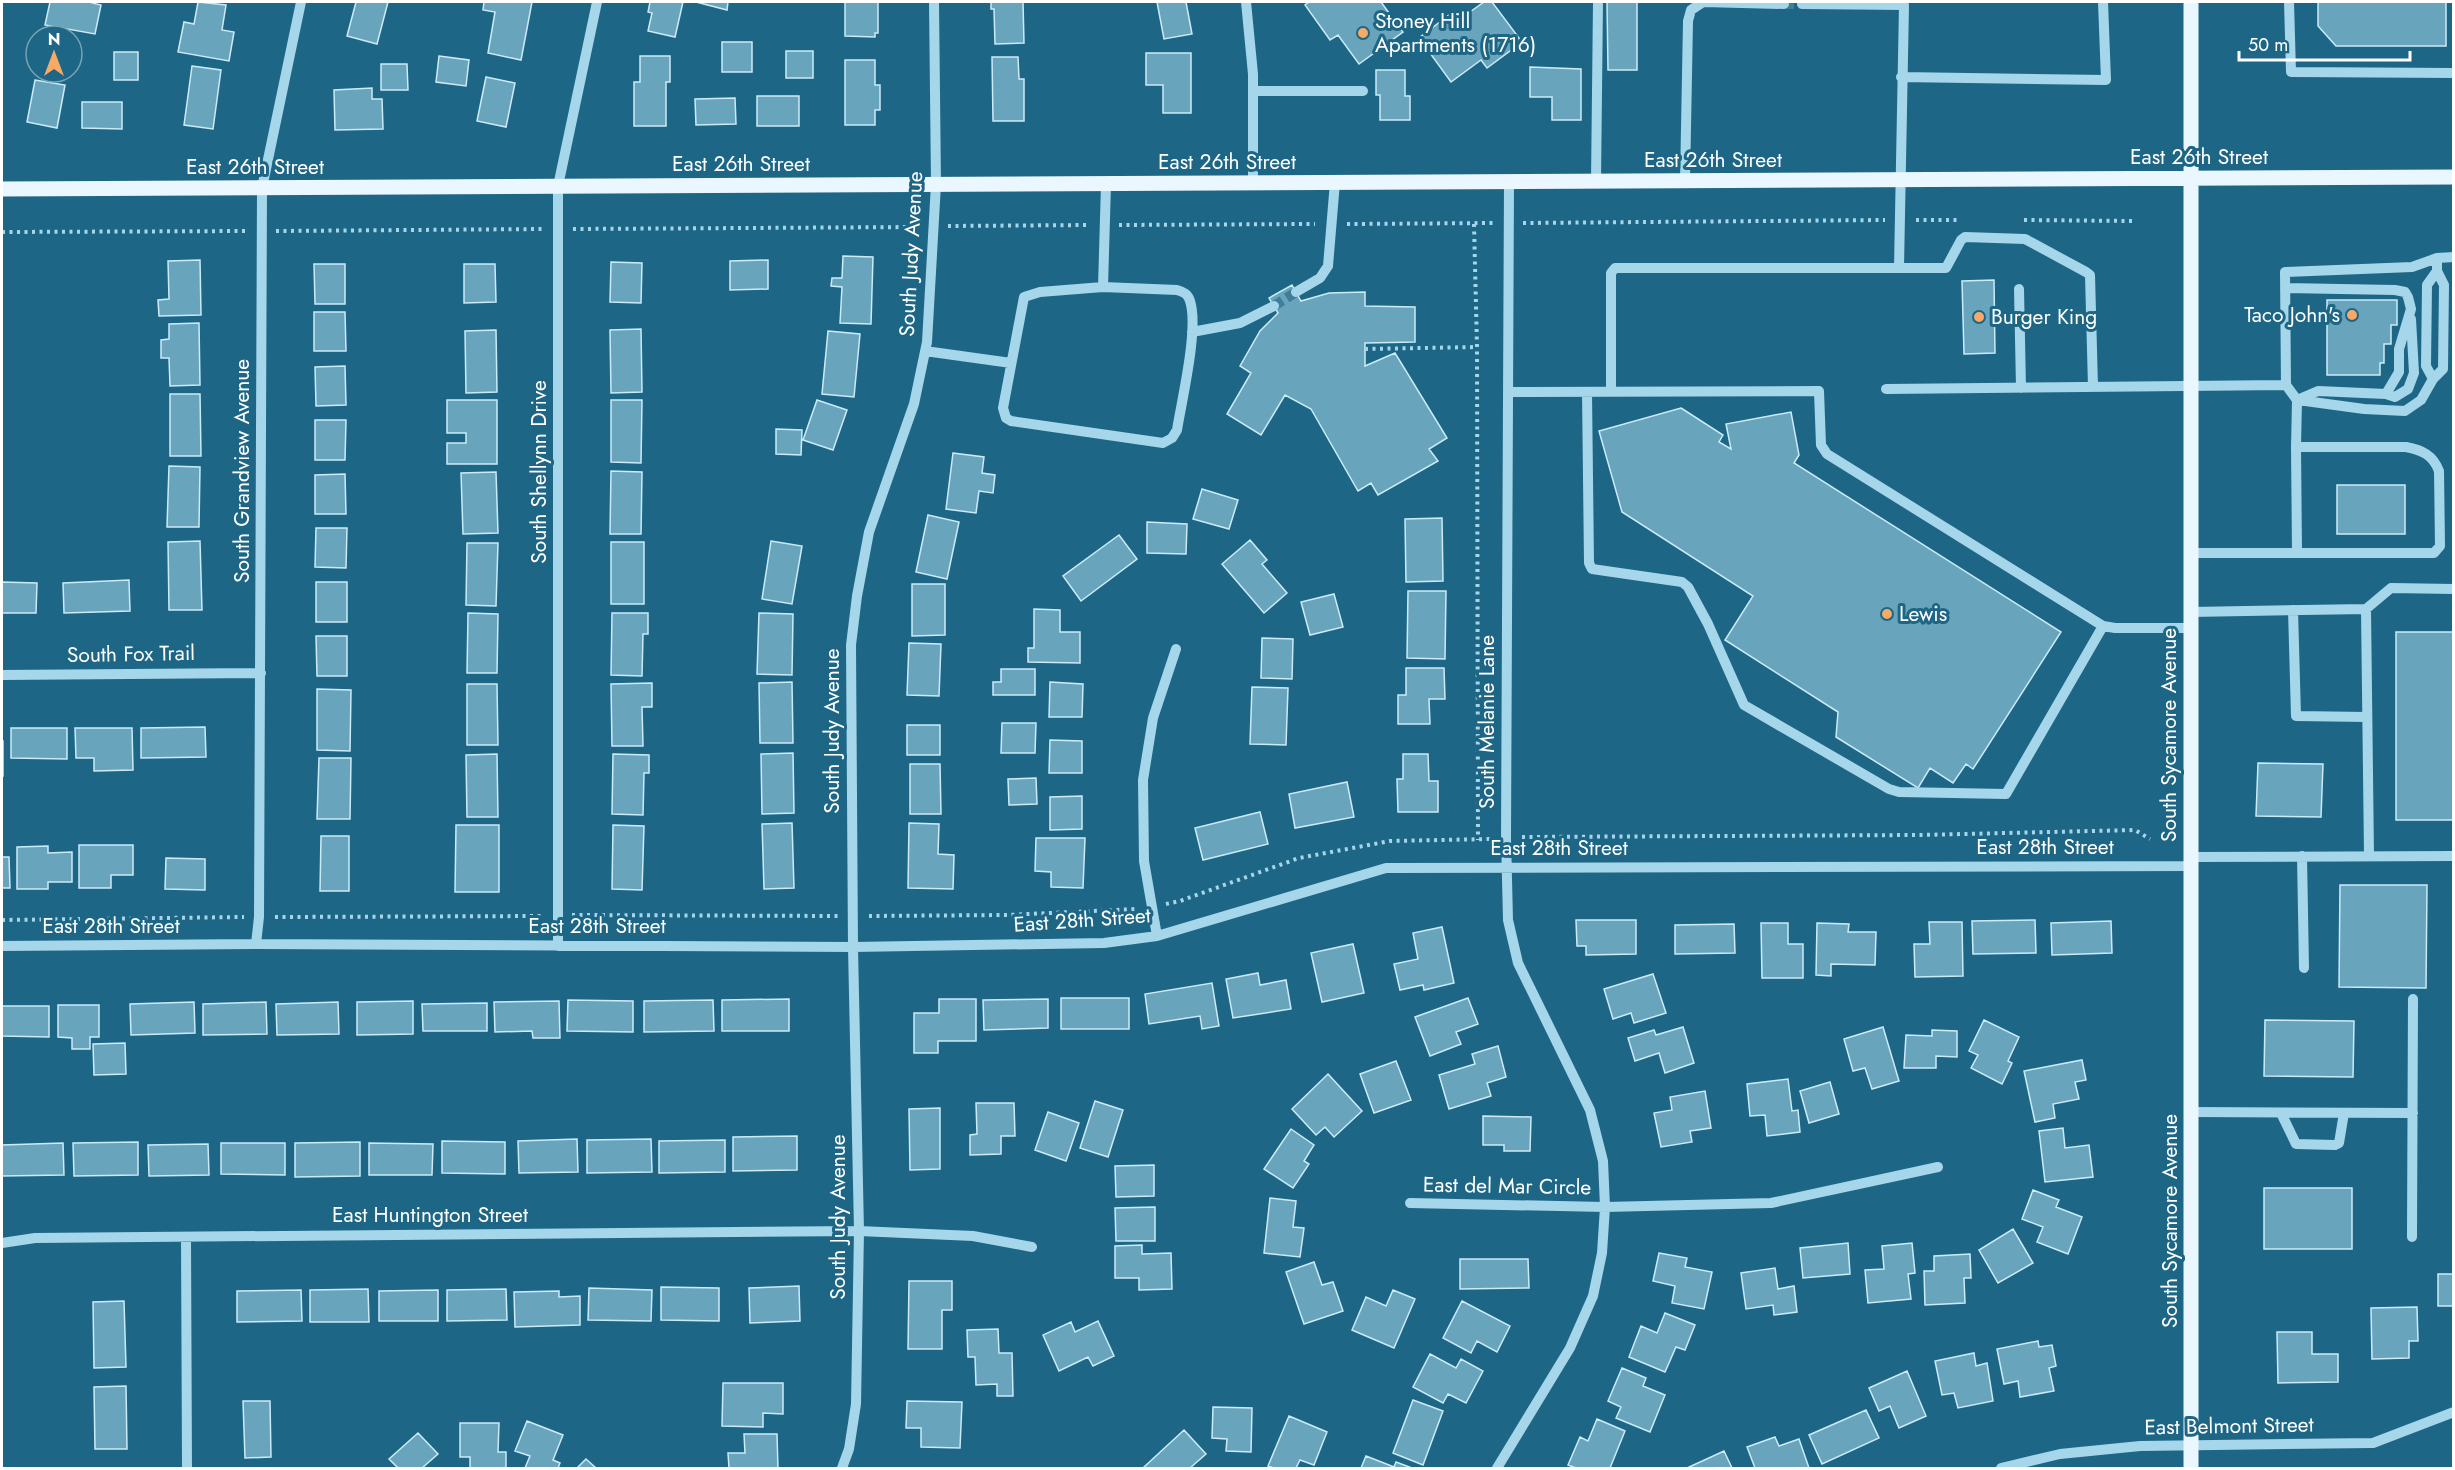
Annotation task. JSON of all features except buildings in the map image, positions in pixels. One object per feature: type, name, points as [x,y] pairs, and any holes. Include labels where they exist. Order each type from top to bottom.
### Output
[{"type":"main road","name":"South Sycamore Avenue","points":[[2191,2],[2191,1468]]},
{"type":"main road","name":"East 26th Street","points":[[2,189],[2454,177]]},
{"type":"street","name":"South Grandview Avenue","points":[[256,944],[259,917],[261,673],[262,188],[301,2]]},
{"type":"street","name":"South Shellynn Drive","points":[[558,946],[558,186],[597,2]]},
{"type":"street","name":"South Judy Avenue","points":[[842,1468],[849,1449],[856,1404],[860,1231],[853,947],[851,645],[868,532],[914,404],[925,351],[936,184],[934,2]]},
{"type":"street","points":[[1246,2],[1253,91],[1253,183]]},
{"type":"street","points":[[1596,181],[1598,2]]},
{"type":"street","points":[[1685,181],[1688,21],[1691,10],[1703,2],[1784,4]]},
{"type":"street","points":[[1901,77],[2106,80],[2103,2]]},
{"type":"street","points":[[2289,2],[2291,72],[2454,73]]},
{"type":"street","points":[[1802,4],[1906,3],[1901,77],[1899,268]]},
{"type":"street","points":[[1253,91],[1363,91]]},
{"type":"street","points":[[1296,292],[1320,278],[1328,266],[1335,182]]},
{"type":"street","name":"South Melanie Lane","points":[[1497,1468],[1569,1348],[1593,1296],[1602,1253],[1605,1207],[1603,1161],[1590,1110],[1518,963],[1508,920],[1506,838],[1509,182]]},
{"type":"street","points":[[1103,287],[1106,184]]},
{"type":"street","points":[[1611,392],[1611,273],[1615,268],[1946,268],[1961,240],[1965,237],[2025,238],[2090,274],[2093,387]]},
{"type":"street","points":[[2297,553],[2297,400],[2286,385],[2285,272],[2412,267],[2437,258],[2454,257]]},
{"type":"street","points":[[2297,400],[2364,409],[2405,411],[2421,400],[2433,379],[2443,369],[2444,285],[2437,272],[2437,258]]},
{"type":"street","points":[[2433,379],[2426,366],[2427,285],[2437,272]]},
{"type":"street","points":[[1103,287],[1177,290],[1186,293],[1190,300],[1194,321],[1177,430],[1172,438],[1163,443],[1011,421],[1006,418],[1003,408],[1024,297],[1040,292],[1103,287]]},
{"type":"street","points":[[2285,288],[2396,290],[2405,292],[2411,309],[2414,373],[2408,389],[2395,397],[2386,394],[2318,391],[2297,400]]},
{"type":"street","points":[[2019,289],[2020,387]]},
{"type":"street","points":[[1192,332],[1240,323],[1274,306]]},
{"type":"street","points":[[2386,394],[2399,372],[2399,349],[2411,309]]},
{"type":"street","points":[[925,351],[1011,363]]},
{"type":"street","points":[[1887,389],[2286,385]]},
{"type":"street","points":[[1509,392],[1819,391],[1821,445],[1827,454],[2103,626],[2191,628]]},
{"type":"street","points":[[1587,392],[1589,563],[1592,569],[1682,582],[1688,587],[1708,624],[1744,705],[1889,789],[1899,792],[2006,794],[2103,626]]},
{"type":"street","points":[[2191,553],[2433,553],[2440,546],[2439,471],[2436,462],[2429,455],[2406,447],[2296,447]]},
{"type":"street","points":[[2191,612],[2366,609],[2391,588],[2454,589]]},
{"type":"street","points":[[2366,609],[2369,856]]},
{"type":"street","points":[[2293,610],[2296,716],[2367,717]]},
{"type":"street","points":[[1157,936],[1144,861],[1143,780],[1153,718],[1176,649]]},
{"type":"street","name":"South Fox Trail","points":[[2,675],[261,673]]},
{"type":"street","points":[[2302,856],[2304,968]]},
{"type":"street","name":"East 28th Street","points":[[2,946],[256,944],[853,947],[1104,943],[1157,936],[1386,868],[2190,861],[2302,856],[2454,856]]},
{"type":"street","points":[[2412,1237],[2413,999]]},
{"type":"street","points":[[2190,1112],[2413,1113]]},
{"type":"street","points":[[2281,1113],[2293,1142],[2300,1146],[2339,1143],[2344,1113]]},
{"type":"street","name":"East del Mar Circle","points":[[1410,1203],[1605,1207],[1771,1203],[1938,1167]]},
{"type":"street","name":"East Huntington Street","points":[[2,1243],[35,1238],[860,1231],[973,1236],[1032,1247]]},
{"type":"street","points":[[186,1237],[187,1468]]},
{"type":"street","name":"East Belmont Street","points":[[2001,1468],[2060,1454],[2140,1446],[2373,1443],[2454,1412]]},
{"type":"path","points":[[2,232],[1969,220]]},
{"type":"path","points":[[2016,220],[2132,221]]},
{"type":"path","points":[[1474,224],[1477,346],[1478,840]]},
{"type":"path","points":[[1365,349],[1477,346]]},
{"type":"path","points":[[2,920],[1018,915],[1121,911],[1152,907],[1180,901],[1299,858],[1390,841],[1921,835],[2135,830],[2150,839]]},
{"type":"tunnel","points":[[1784,4],[1802,4]]},
{"type":"tunnel","points":[[1274,306],[1296,292]]},
{"type":"place","name":"Stoney Hill Apartments (1716)","points":[[1363,33]]},
{"type":"place","name":"Taco John's","points":[[2352,315]]},
{"type":"place","name":"Burger King","points":[[1979,317]]},
{"type":"place","name":"Lewis","points":[[1887,614]]}]
